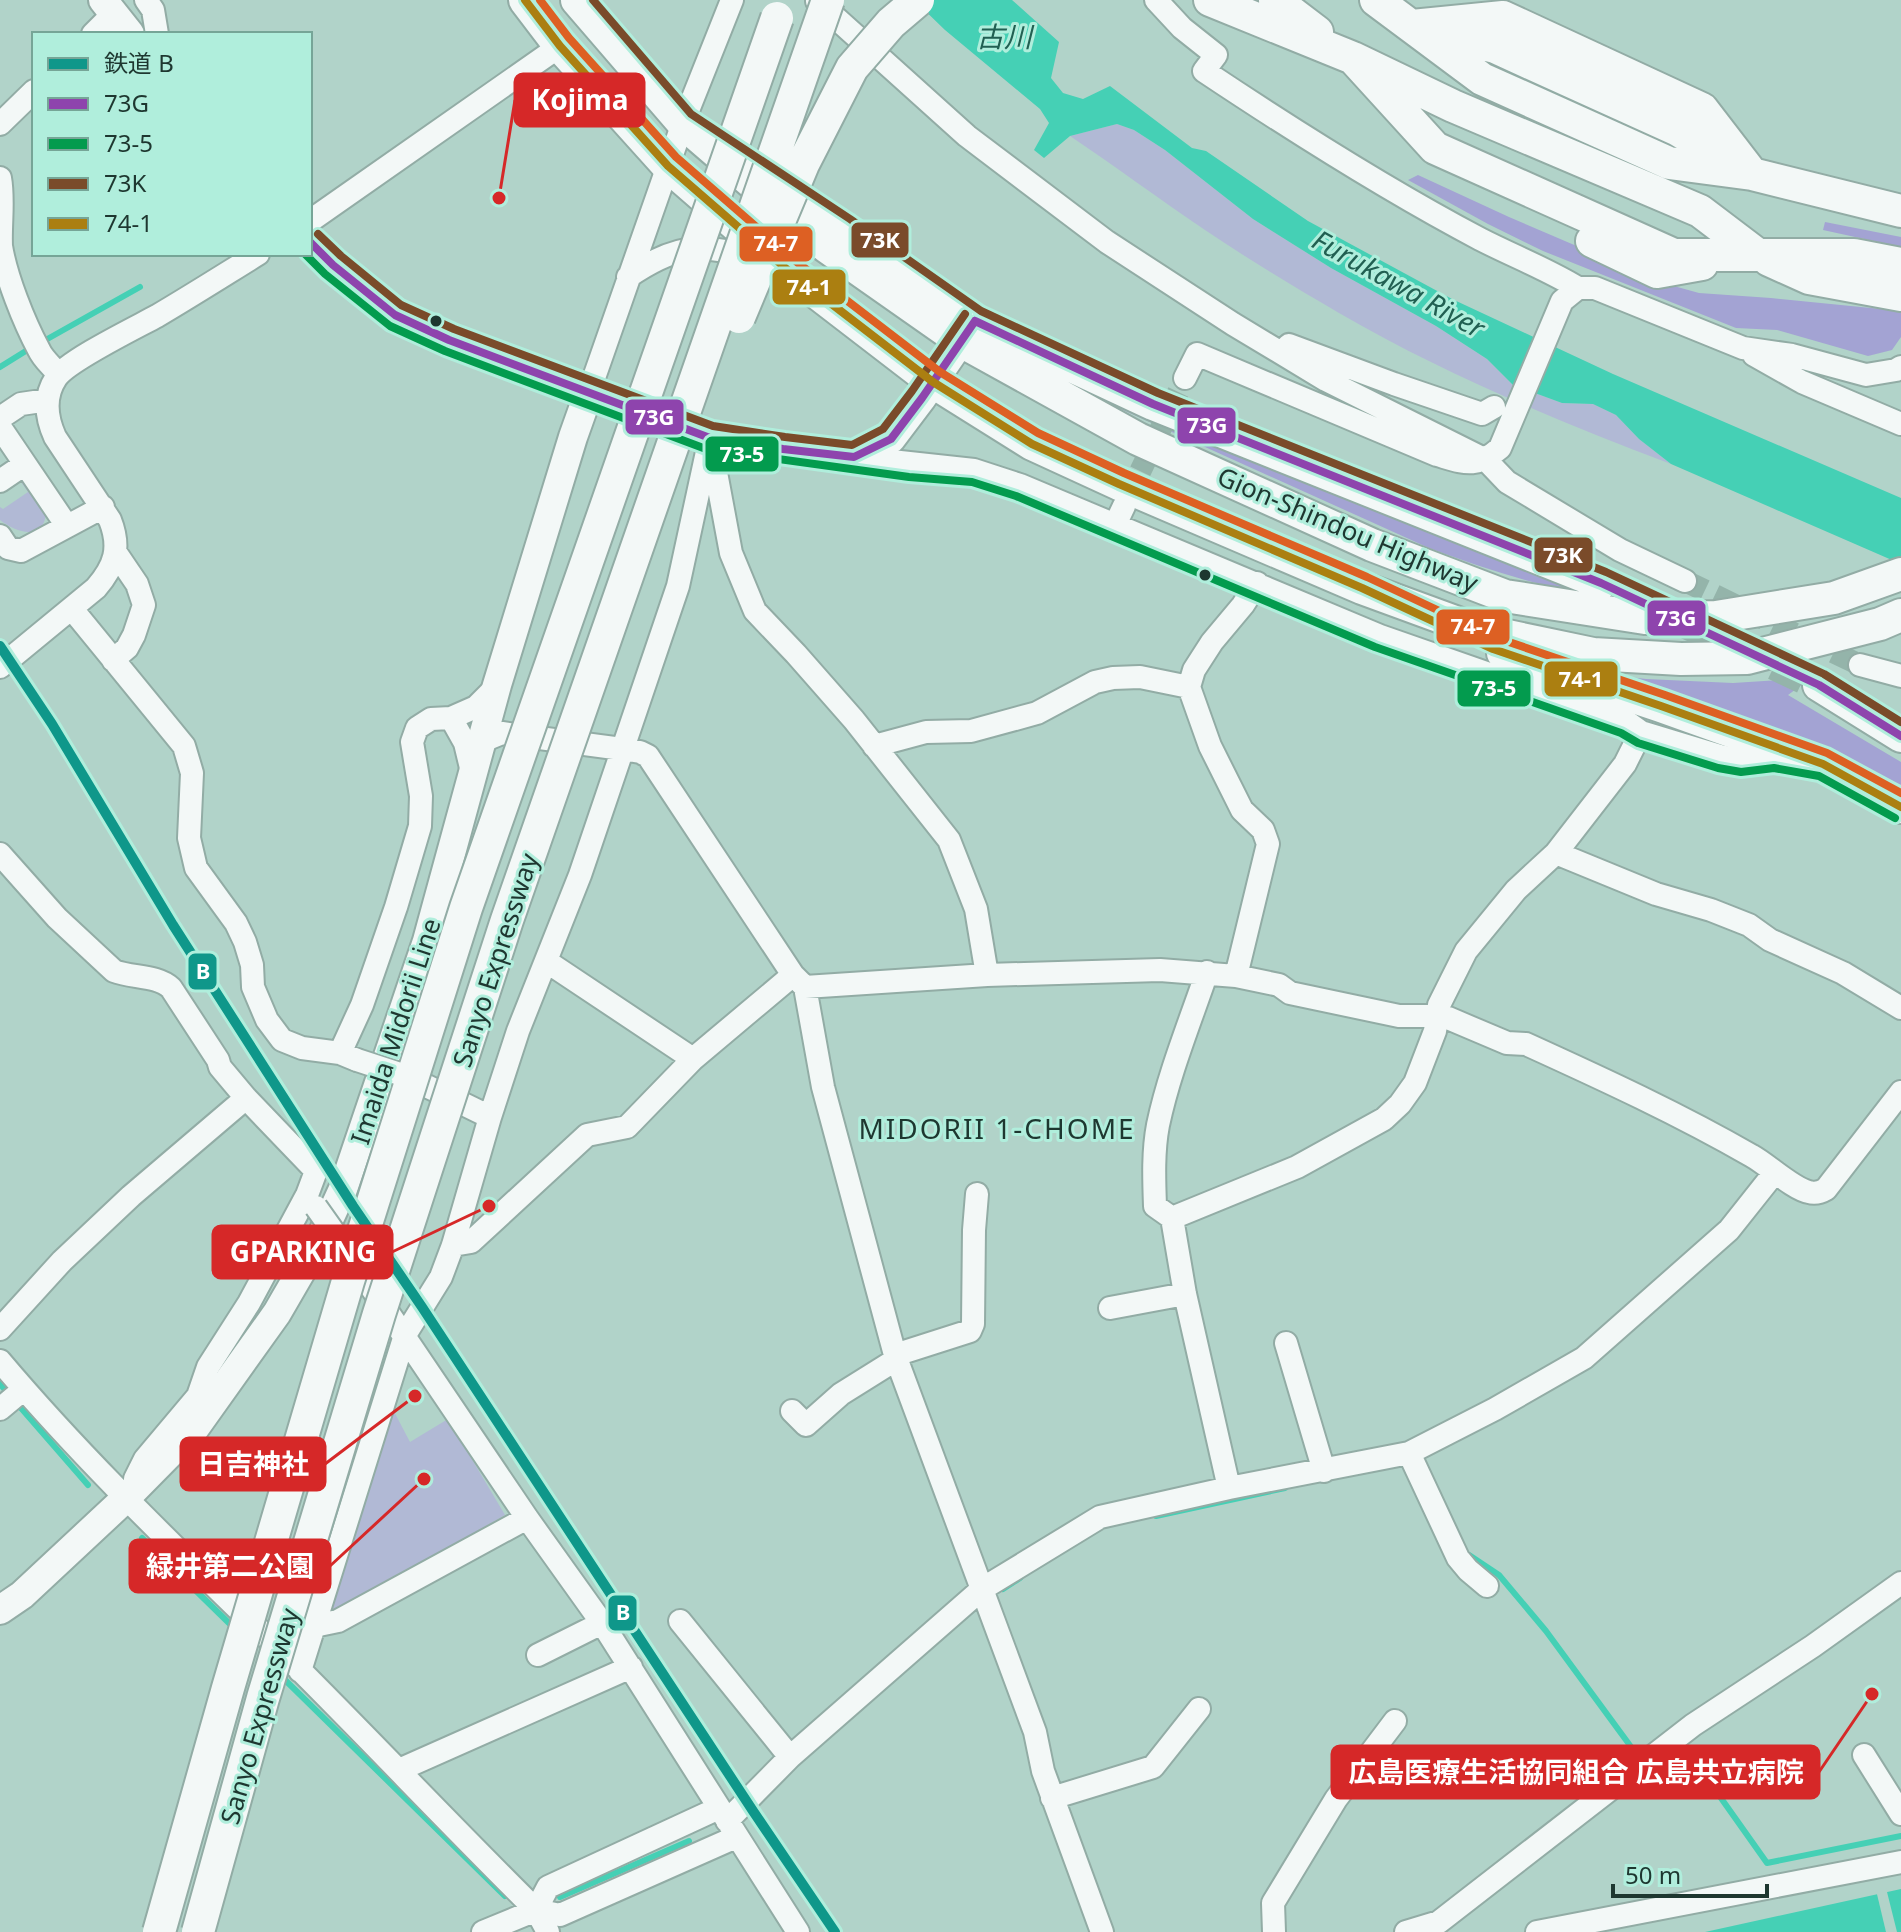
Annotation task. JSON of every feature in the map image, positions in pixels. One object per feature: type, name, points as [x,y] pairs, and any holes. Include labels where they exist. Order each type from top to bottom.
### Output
[{"type":"highway","name":"Gion-Shindou Highway","points":[[525,0],[560,46],[668,166],[790,272],[933,382],[1032,444],[1119,484],[1362,588],[1474,629],[1593,654],[1681,659],[1747,658],[1894,626]]},
{"type":"highway","points":[[577,0],[683,123],[843,229],[968,331],[1601,583]]},
{"type":"highway","name":"Sanyo Expressway","points":[[198,1932],[263,1698],[379,1314],[507,920],[828,0]]},
{"type":"highway","points":[[612,620],[803,164],[852,68],[891,23],[918,0]]},
{"type":"highway","points":[[1210,0],[1353,58],[1429,165],[1657,272],[1758,255],[1854,255],[1901,264]]},
{"type":"highway","points":[[1275,0],[1353,58],[1449,119],[1698,226],[1809,278],[1901,295]]},
{"type":"highway","points":[[1359,0],[1412,26],[1503,17],[1702,109],[1752,174]]},
{"type":"highway","points":[[1376,0],[1482,79],[1669,163],[1752,174],[1901,211]]},
{"type":"highway","name":"Sanyo Expressway","points":[[159,1932],[344,1296],[466,908],[781,6]]},
{"type":"highway","name":"Gion-Shindou Highway","points":[[968,331],[1138,439],[1372,545],[1505,596],[1645,618],[1716,617],[1824,592]]},
{"type":"highway","points":[[1824,592],[1901,551]]},
{"type":"highway","points":[[1824,592],[1901,574]]},
{"type":"highway","points":[[1362,588],[1493,649],[1823,764],[1901,807]]},
{"type":"highway","points":[[1819,685],[1901,736]]},
{"type":"main road","points":[[312,244],[395,315],[449,340],[710,438],[854,457],[891,439],[968,331]]},
{"type":"main road","name":"Imaida Midorii Line","points":[[0,1610],[22,1595],[126,1498],[195,1428],[277,1313],[321,1237],[343,1189],[427,941],[472,773],[490,730],[497,685],[589,392]]},
{"type":"street","points":[[146,0],[153,10],[157,32]]},
{"type":"street","points":[[589,392],[683,123],[732,0]]},
{"type":"street","points":[[816,0],[967,136],[1107,242],[1326,380],[1493,454],[1507,482],[1620,550],[1685,581]]},
{"type":"street","points":[[1156,0],[1182,28],[1216,55],[1204,71],[1324,150],[1481,240],[1553,273],[1570,294]]},
{"type":"street","points":[[95,32],[115,16]]},
{"type":"street","points":[[312,220],[560,46]]},
{"type":"street","points":[[0,124],[32,93]]},
{"type":"street","points":[[0,178],[1,244],[5,264],[40,353],[58,374]]},
{"type":"street","points":[[628,277],[653,260],[676,251],[693,249],[731,251],[790,272]]},
{"type":"street","points":[[0,667],[96,588],[107,575],[116,553],[116,534],[103,507],[50,425],[48,400],[58,374],[255,256]]},
{"type":"street","points":[[1570,294],[1595,288],[1743,348],[1802,382],[1901,424]]},
{"type":"street","points":[[1185,378],[1197,354],[1437,455],[1466,463],[1493,454],[1570,294]]},
{"type":"street","points":[[1279,351],[1289,345],[1482,414],[1494,407]]},
{"type":"street","points":[[1743,348],[1792,355],[1866,375],[1901,367]]},
{"type":"street","points":[[0,418],[21,404],[48,400]]},
{"type":"street","points":[[0,427],[67,526]]},
{"type":"street","points":[[710,438],[731,553],[755,611],[874,746],[949,840],[976,909],[987,975]]},
{"type":"street","points":[[300,1671],[405,1335],[441,1277],[453,1245],[518,1031],[580,875],[678,586],[710,438]]},
{"type":"street","points":[[854,457],[974,470],[1119,515],[1164,547],[1380,636],[1627,722],[1641,732],[1741,760],[1774,756],[1823,764]]},
{"type":"street","points":[[0,481],[25,464]]},
{"type":"street","points":[[0,536],[8,548],[21,551],[103,507]]},
{"type":"street","points":[[113,660],[127,648],[144,605],[137,584],[116,553]]},
{"type":"street","points":[[1236,976],[1268,844],[1263,830],[1242,810],[1210,746],[1189,687],[1194,670],[1212,642],[1257,583]]},
{"type":"street","points":[[72,609],[184,746],[192,773],[189,838],[196,868],[236,923],[252,965],[253,987],[267,1020],[282,1040],[302,1048],[349,1056],[406,1076],[490,1117]]},
{"type":"street","points":[[1860,665],[1901,676]]},
{"type":"street","points":[[874,746],[926,732],[971,731],[1037,713],[1095,682],[1113,678],[1140,677],[1189,687]]},
{"type":"street","points":[[349,1056],[362,1005],[420,826],[421,796],[412,742],[417,728],[431,719],[451,718],[476,707],[497,685]]},
{"type":"street","points":[[451,718],[465,743],[472,773]]},
{"type":"street","points":[[490,730],[622,749],[648,756],[799,981],[823,1087],[896,1357],[1035,1732],[1052,1798],[1102,1932]]},
{"type":"street","points":[[1172,1218],[1297,1167],[1384,1119],[1400,1104],[1415,1083],[1435,1031],[1439,1005],[1466,951],[1516,890],[1556,853],[1625,764],[1641,732]]},
{"type":"street","points":[[1556,853],[1656,894],[1749,925],[1770,940],[1843,973],[1901,1008]]},
{"type":"street","points":[[0,854],[57,918],[114,971],[164,981],[171,988],[220,1067],[316,1171],[311,1201],[208,1367],[198,1396],[145,1459],[126,1498]]},
{"type":"street","points":[[546,961],[693,1059]]},
{"type":"street","points":[[453,1245],[471,1242],[587,1135],[627,1127],[693,1059],[799,981],[1160,970],[1207,972],[1279,985],[1290,993],[1376,1012],[1448,1018],[1507,1043],[1526,1044],[1647,1099],[1756,1158],[1810,1193],[1826,1189],[1894,1116],[1901,1092]]},
{"type":"street","points":[[1207,972],[1158,1127],[1154,1168],[1155,1206],[1172,1218],[1185,1294],[1229,1488]]},
{"type":"street","points":[[0,1329],[62,1261],[131,1196],[246,1098]]},
{"type":"street","points":[[483,1932],[536,1910],[560,1915],[728,1822],[790,1757],[982,1589],[1100,1517],[1409,1453],[1584,1358],[1729,1230],[1775,1172]]},
{"type":"street","points":[[792,1411],[806,1425],[841,1394],[896,1357],[970,1331],[973,1324],[977,1194]]},
{"type":"street","points":[[311,1201],[602,1623],[798,1932]]},
{"type":"street","points":[[1110,1308],[1185,1294]]},
{"type":"street","points":[[1286,1343],[1324,1471]]},
{"type":"street","points":[[0,1361],[126,1498],[536,1910],[548,1932]]},
{"type":"street","points":[[0,1409],[24,1389]]},
{"type":"street","points":[[1409,1453],[1458,1558],[1487,1586]]},
{"type":"street","points":[[314,1626],[338,1621],[527,1518]]},
{"type":"street","points":[[1406,1932],[1439,1922],[1693,1725],[1813,1646],[1901,1583]]},
{"type":"street","points":[[680,1621],[790,1757]]},
{"type":"street","points":[[538,1655],[602,1623]]},
{"type":"street","points":[[399,1770],[631,1667]]},
{"type":"street","points":[[1052,1798],[1153,1767],[1199,1709]]},
{"type":"street","points":[[1274,1932],[1273,1903],[1336,1799],[1395,1721]]},
{"type":"street","points":[[1864,1755],[1901,1814]]},
{"type":"street","points":[[536,1910],[548,1887],[728,1822]]},
{"type":"street","points":[[1537,1932],[1901,1862]]},
{"type":"shaded area","points":[[1117,124],[1134,130],[1165,150],[1253,219],[1487,359],[1513,385],[1562,403],[1593,404],[1616,415],[1639,439],[1671,464],[1502,395],[1379,335],[1238,252],[1070,136]]},
{"type":"shaded area","points":[[1418,175],[1663,283],[1699,293],[1891,310],[1901,313],[1901,337],[1892,350],[1868,356],[1777,330],[1736,328],[1543,251],[1408,180]]},
{"type":"shaded area","points":[[1825,222],[1901,237],[1901,247],[1823,230]]},
{"type":"shaded area","points":[[1112,398],[1585,594],[1506,574],[1429,548],[1110,404]]},
{"type":"shaded area","points":[[22,478],[46,511],[41,527],[35,531],[22,531],[0,520],[0,507],[3,509],[28,492],[19,479]]},
{"type":"shaded area","points":[[1605,674],[1733,683],[1811,678],[1788,695],[1901,762],[1901,785],[1805,743]]},
{"type":"shaded area","points":[[389,1402],[410,1442],[448,1419],[505,1515],[340,1610],[322,1612]]},
{"type":"water","name":"古川","points":[[914,0],[1012,0],[1059,42],[1051,78],[1063,93],[1083,99],[1110,86],[1192,148],[1206,151],[1308,221],[1452,299],[1613,374],[1901,498],[1901,564],[1671,464],[1639,439],[1616,415],[1593,404],[1562,403],[1513,385],[1487,359],[1436,326],[1331,268],[1253,219],[1165,150],[1134,130],[1117,124],[1070,136],[1044,158],[1034,150],[1049,123],[1040,109],[945,30]]},
{"type":"water","points":[[1901,1889],[1901,1932],[1705,1932]]},
{"type":"pier","points":[[1886,1888],[1897,1932],[1886,1932],[1876,1890]]},
{"type":"waterway","points":[[42,342],[140,287]]},
{"type":"waterway","points":[[0,367],[29,349]]},
{"type":"waterway","points":[[0,1384],[88,1485]]},
{"type":"waterway","points":[[1156,1516],[1285,1488]]},
{"type":"waterway","points":[[142,1538],[234,1628]]},
{"type":"waterway","points":[[1469,1555],[1499,1575],[1546,1631],[1637,1755],[1642,1753]]},
{"type":"waterway","points":[[1003,1589],[1020,1578]]},
{"type":"waterway","points":[[281,1676],[505,1896]]},
{"type":"waterway","points":[[1682,1743],[1767,1863],[1901,1836]]},
{"type":"waterway","points":[[560,1897],[689,1841]]},
{"type":"tunnel","points":[[1126,501],[1185,378]]},
{"type":"tunnel","points":[[1685,581],[1860,665]]},
{"type":"tunnel","points":[[1601,583],[1819,685]]},
{"type":"rail line","name":"B","points":[[0,646],[52,724],[173,925],[353,1206],[835,1932]]},
{"type":"transit line","name":"74-1","points":[[525,0],[560,46],[668,166],[790,272],[933,382],[1032,444],[1362,588],[1493,649],[1823,764],[1901,807]]},
{"type":"transit line","name":"74-7","points":[[540,0],[569,38],[676,157],[798,263],[940,372],[1038,433],[1367,577],[1497,638],[1827,753],[1901,793]]},
{"type":"transit line","name":"73K","points":[[593,0],[691,114],[850,219],[981,311],[1158,393],[1606,572],[1824,674],[1901,722]]},
{"type":"transit line","name":"73K","points":[[318,234],[401,305],[454,329],[713,426],[785,437],[852,445],[883,429],[965,314]]},
{"type":"transit line","name":"73G","points":[[312,244],[395,315],[449,340],[710,438],[783,449],[854,457],[891,439],[975,321]]},
{"type":"transit line","name":"73-5","points":[[307,256],[390,326],[445,351],[706,449],[909,477],[972,482],[1016,496],[1375,647],[1621,733],[1638,743],[1718,768],[1741,772],[1774,768],[1819,776],[1895,818]]},
{"type":"transit line","name":"73G","points":[[975,321],[1153,404],[1601,583],[1819,685],[1901,736]]},
{"type":"place","name":"Kojima","points":[[499,198]]},
{"type":"place","name":"GPARKING","points":[[489,1206]]},
{"type":"place","name":"日吉神社","points":[[415,1396]]},
{"type":"place","name":"緑井第二公園","points":[[424,1479]]},
{"type":"place","name":"広島医療生活協同組合 広島共立病院","points":[[1872,1694]]},
{"type":"district","name":"MIDORII 1-CHOME","points":[[997,1128]]},
{"type":"water label","name":"Furukawa River","points":[[1399,283]]}]
